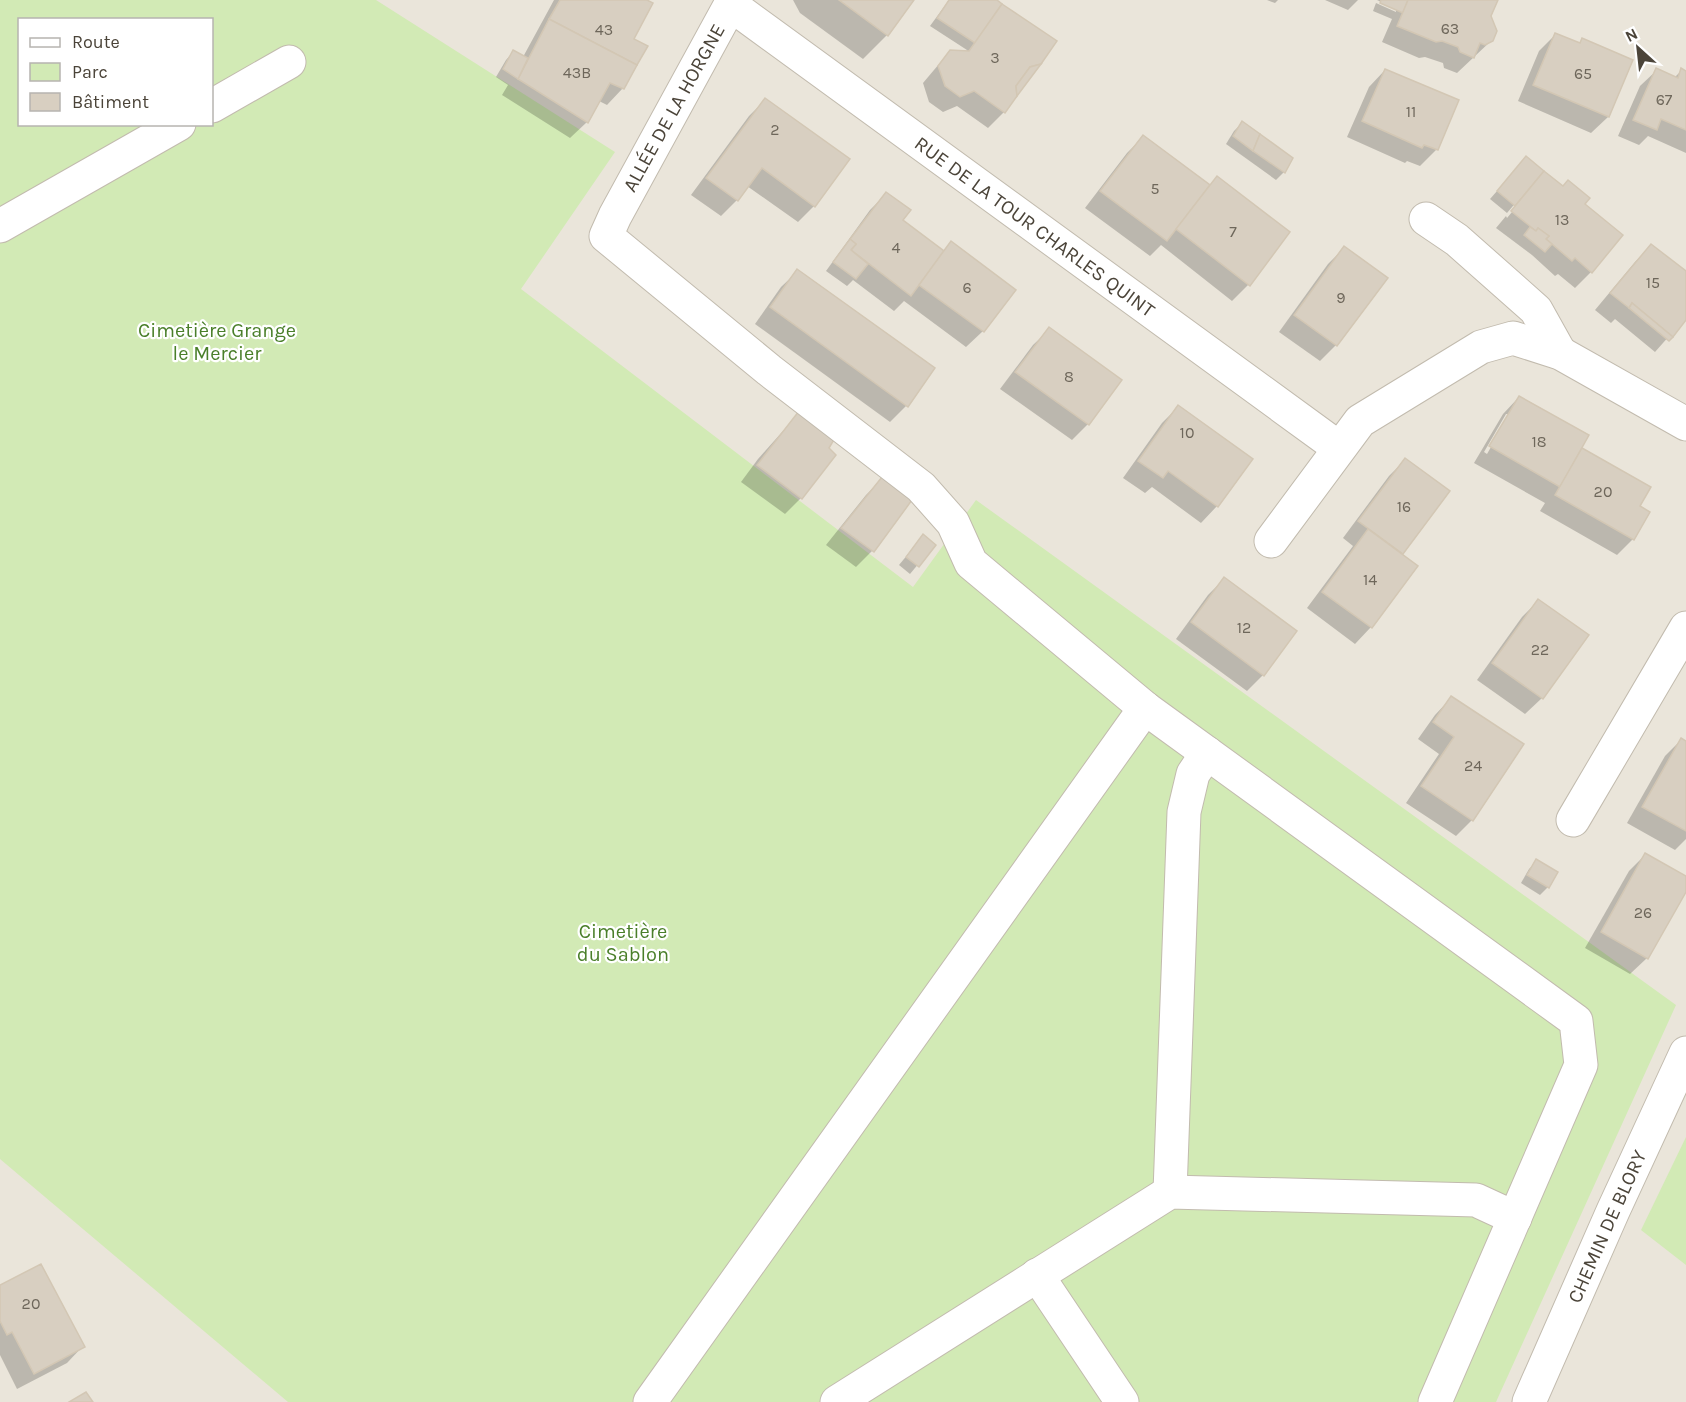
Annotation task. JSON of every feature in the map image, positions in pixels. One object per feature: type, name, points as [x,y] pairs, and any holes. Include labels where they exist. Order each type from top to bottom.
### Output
[{"type":"street","name":"ALLÉE DE LA HORGNE","points":[[732,2],[606,236],[769,370],[921,488],[953,523],[971,563],[1146,708]]},
{"type":"street","name":"RUE DE LA TOUR CHARLES QUINT","points":[[732,2],[1339,448]]},
{"type":"street","points":[[213,105],[289,62]]},
{"type":"street","points":[[0,226],[175,126]]},
{"type":"street","points":[[1426,219],[1457,240],[1536,310],[1560,352]]},
{"type":"street","points":[[1271,541],[1360,421],[1481,347],[1513,338],[1560,352],[1684,419]]},
{"type":"street","points":[[1572,820],[1686,628]]},
{"type":"street","points":[[650,1402],[1146,708],[1576,1021],[1581,1065],[1435,1402]]},
{"type":"street","points":[[1170,1191],[1184,812],[1193,774],[1207,753]]},
{"type":"street","name":"CHEMIN DE BLORY","points":[[1529,1402],[1686,1053]]},
{"type":"street","points":[[837,1402],[1170,1191],[1476,1200],[1515,1218]]},
{"type":"street","points":[[1037,1275],[1122,1402]]},
{"type":"shaded area","points":[[0,0],[1686,0],[1686,1402],[0,1402]]},
{"type":"green space","name":"Cimetière du Sablon","points":[[0,0],[376,0],[615,152],[521,289],[913,587],[976,500],[1676,1005],[1496,1402],[288,1402],[0,1159]]},
{"type":"green space","points":[[1686,1137],[1686,1265],[1641,1230]]},
{"type":"building","points":[[560,0],[647,0],[653,3],[634,39],[648,46],[637,65],[549,19]]},
{"type":"building","points":[[839,0],[914,0],[888,36]]},
{"type":"building","points":[[949,0],[997,0],[1002,4],[975,43],[937,18]]},
{"type":"building","points":[[1381,0],[1408,0],[1403,13],[1380,3]]},
{"type":"building","points":[[1408,0],[1498,0],[1491,16],[1497,31],[1493,41],[1485,45],[1480,43],[1474,58],[1460,52],[1458,47],[1442,41],[1436,42],[1397,26]]},
{"type":"building","points":[[1002,4],[1057,41],[1041,64],[1030,67],[1016,86],[1017,96],[1005,113],[974,91],[960,97],[945,86],[938,66],[950,50],[969,51]]},
{"type":"building","points":[[549,19],[637,65],[624,89],[610,83],[588,123],[518,79]]},
{"type":"building","points":[[1555,33],[1580,43],[1582,38],[1633,60],[1609,117],[1533,85]]},
{"type":"building","points":[[513,50],[528,58],[518,79],[503,69]]},
{"type":"building","points":[[1041,64],[1017,96],[1016,86],[1030,67]]},
{"type":"building","points":[[1656,68],[1678,78],[1681,68],[1686,71],[1686,130],[1661,119],[1657,130],[1633,120]]},
{"type":"building","points":[[1385,69],[1459,100],[1438,150],[1424,145],[1422,148],[1362,121]]},
{"type":"building","points":[[765,98],[850,159],[815,207],[762,168],[738,201],[706,178]]},
{"type":"building","points":[[1242,121],[1260,134],[1253,151],[1233,136]]},
{"type":"building","points":[[1260,134],[1293,158],[1285,173],[1253,151]]},
{"type":"building","points":[[1143,135],[1210,185],[1167,241],[1100,191]]},
{"type":"building","points":[[1526,156],[1544,171],[1515,206],[1497,191]]},
{"type":"building","points":[[1544,171],[1563,186],[1568,180],[1590,198],[1585,204],[1623,235],[1592,273],[1575,258],[1572,261],[1546,239],[1549,236],[1538,228],[1536,231],[1511,211]]},
{"type":"building","points":[[1217,176],[1290,232],[1250,286],[1176,229]]},
{"type":"building","points":[[886,192],[911,210],[903,220],[944,251],[911,296],[851,250],[856,244],[850,239]]},
{"type":"building","points":[[1530,227],[1536,231],[1538,228],[1549,236],[1546,239],[1552,244],[1545,252],[1524,235]]},
{"type":"building","points":[[850,239],[856,244],[851,250],[868,264],[856,279],[833,262]]},
{"type":"building","points":[[951,241],[1016,290],[984,332],[919,285]]},
{"type":"building","points":[[1651,244],[1686,271],[1686,320],[1673,337],[1632,303],[1629,308],[1610,293]]},
{"type":"building","points":[[1344,246],[1388,278],[1337,346],[1294,315]]},
{"type":"building","points":[[797,269],[935,368],[908,407],[770,307]]},
{"type":"building","points":[[1632,303],[1673,337],[1669,341],[1629,308]]},
{"type":"building","points":[[1049,327],[1122,380],[1089,425],[1015,372]]},
{"type":"building","points":[[1519,396],[1589,435],[1560,487],[1489,446]]},
{"type":"building","points":[[1178,405],[1253,459],[1218,507],[1168,471],[1163,478],[1138,461]]},
{"type":"building","points":[[799,411],[835,438],[829,448],[836,455],[802,499],[757,465]]},
{"type":"building","points":[[1582,448],[1651,487],[1640,506],[1650,512],[1634,540],[1555,495]]},
{"type":"building","points":[[1405,458],[1450,491],[1403,554],[1358,521]]},
{"type":"building","points":[[882,477],[912,500],[874,552],[841,528]]},
{"type":"building","points":[[1368,529],[1418,566],[1372,628],[1322,592]]},
{"type":"building","points":[[923,534],[936,545],[919,567],[906,557]]},
{"type":"building","points":[[1224,577],[1297,631],[1264,676],[1191,622]]},
{"type":"building","points":[[1538,599],[1589,635],[1543,699],[1492,663]]},
{"type":"building","points":[[1451,696],[1524,744],[1473,821],[1421,786],[1454,737],[1433,722]]},
{"type":"building","points":[[1681,738],[1686,741],[1686,831],[1642,807]]},
{"type":"building","points":[[1645,853],[1686,876],[1686,892],[1648,959],[1601,932]]},
{"type":"building","points":[[1536,859],[1558,872],[1549,888],[1527,875]]},
{"type":"building","points":[[41,1264],[85,1347],[34,1374],[12,1332],[7,1335],[0,1321],[0,1285]]},
{"type":"building","points":[[86,1392],[93,1402],[69,1402]]},
{"type":"park label","name":"Cimetière Grange le Mercier","points":[[217,342]]}]
